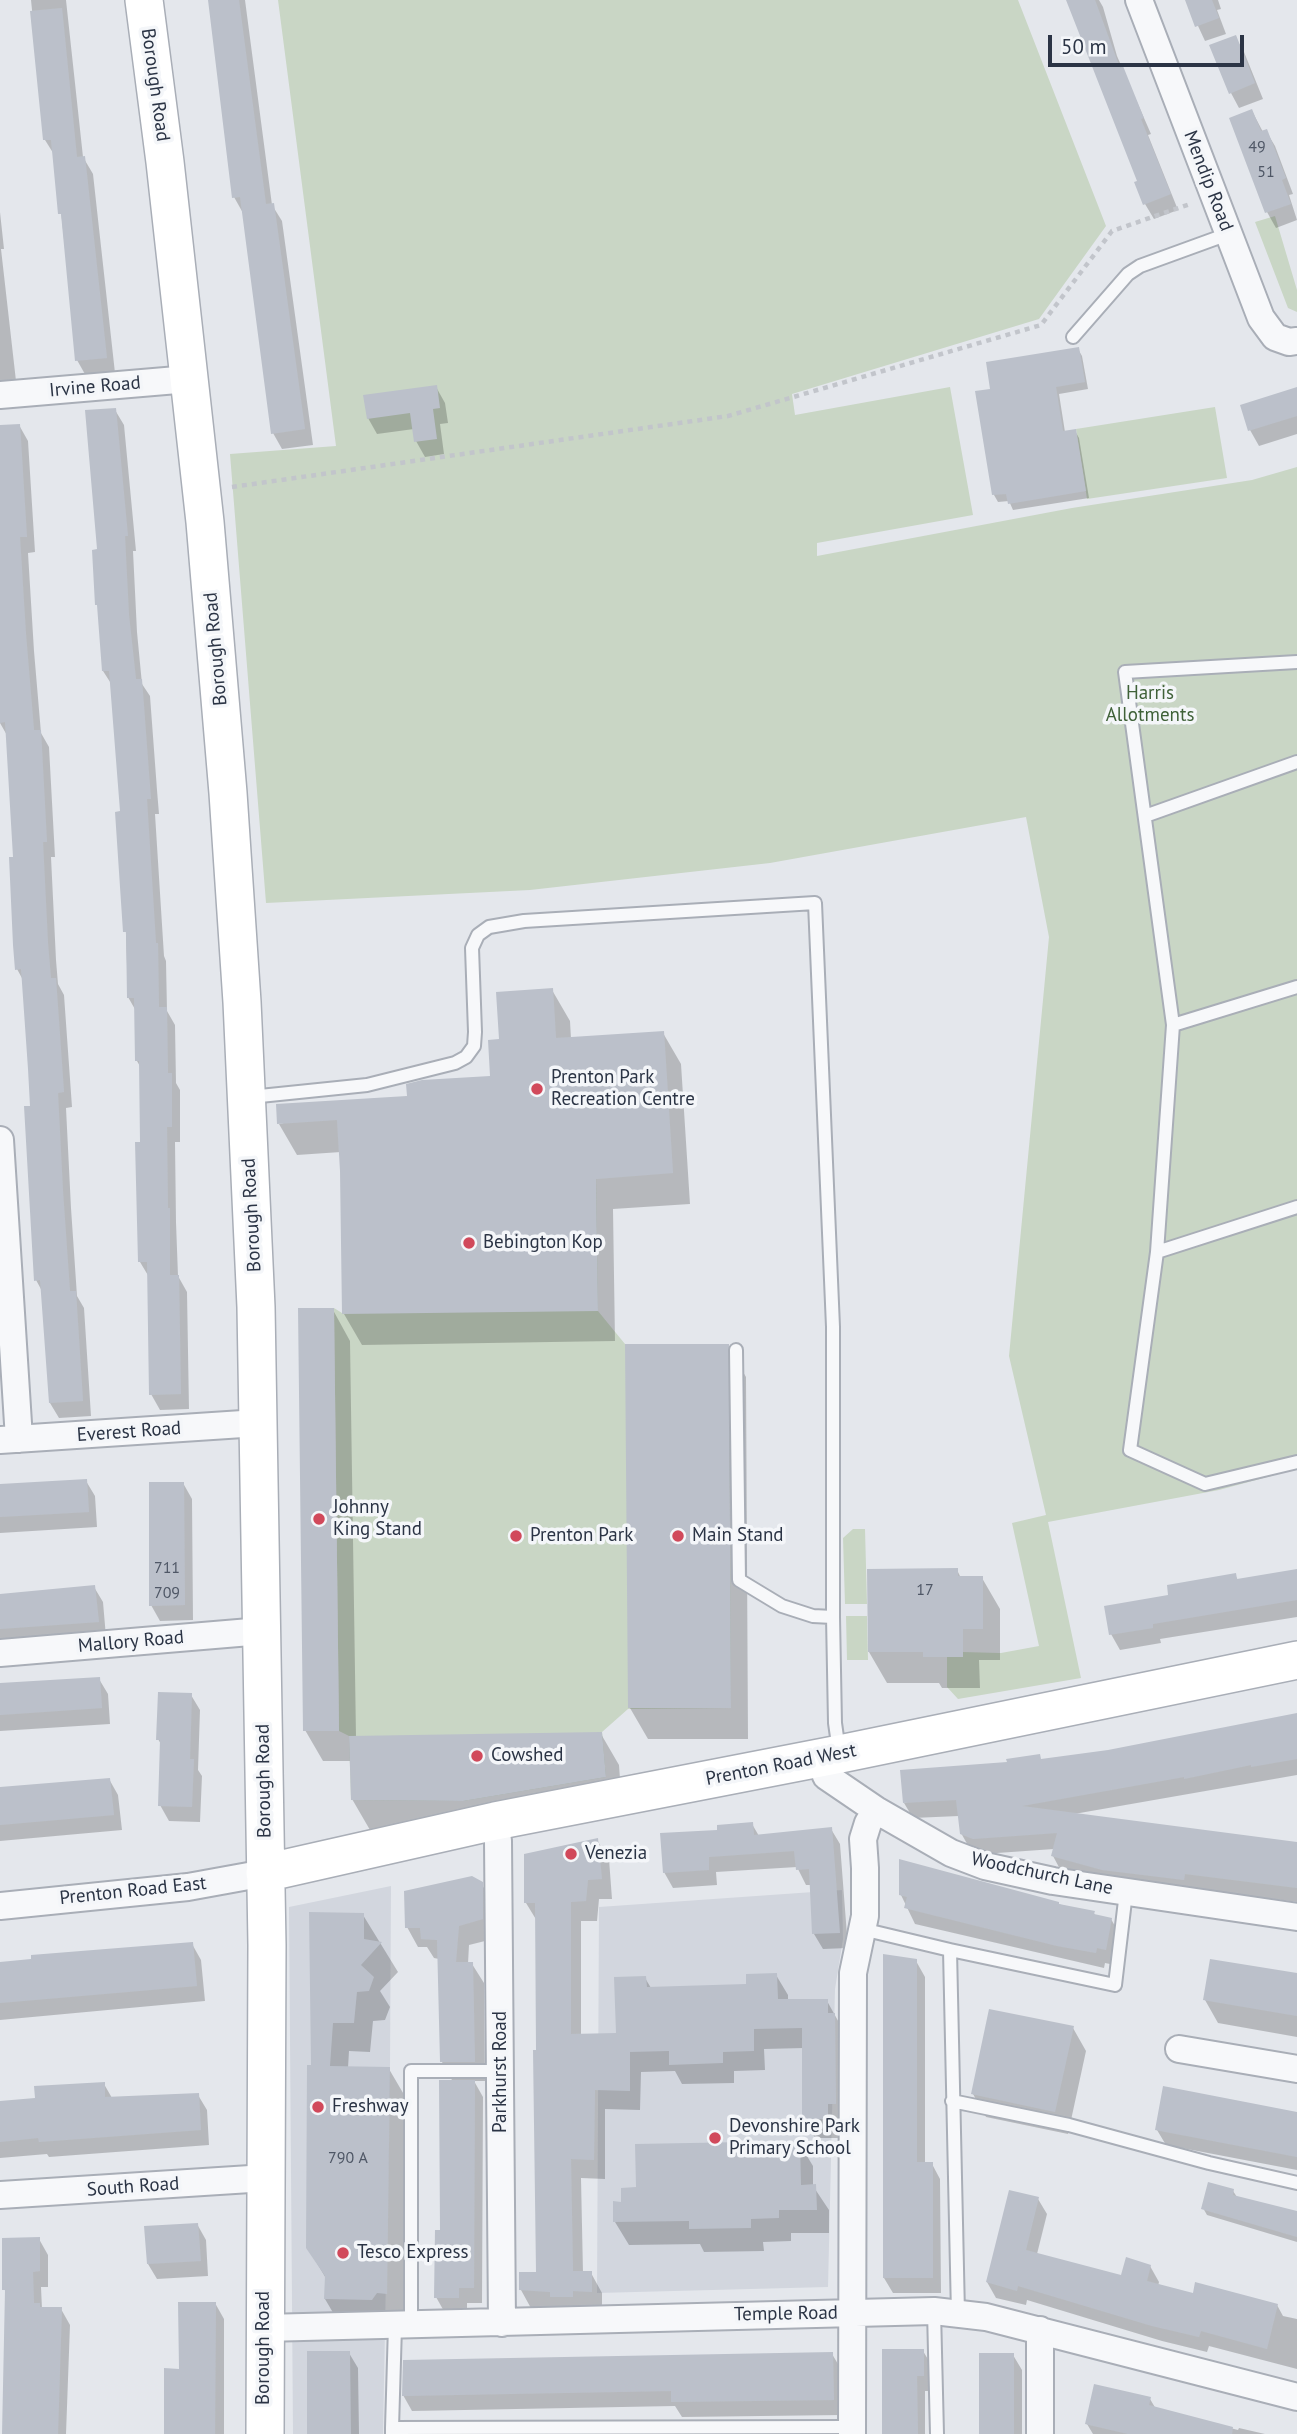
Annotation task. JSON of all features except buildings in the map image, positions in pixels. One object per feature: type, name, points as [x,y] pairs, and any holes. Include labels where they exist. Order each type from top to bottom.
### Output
[{"type":"street","name":"Borough Road","points":[[144,0],[166,162],[202,492],[228,793],[246,1098],[256,1307],[267,1945],[265,2434]]},
{"type":"street","name":"Mendip Road","points":[[1139,0],[1261,318],[1275,337],[1289,342],[1297,341]]},
{"type":"street","name":"Irvine Road","points":[[0,395],[189,379]]},
{"type":"street","points":[[0,1140],[10,1440]]},
{"type":"street","name":"Everest Road","points":[[10,1440],[258,1423]]},
{"type":"street","name":"Mallory Road","points":[[0,1653],[262,1631]]},
{"type":"street","name":"Prenton Road West","points":[[265,1873],[495,1821],[830,1756],[1297,1660]]},
{"type":"street","name":"Woodchurch Lane","points":[[830,1756],[826,1776],[876,1810],[951,1853],[985,1866],[1053,1881],[1297,1917]]},
{"type":"street","points":[[852,2430],[853,1973],[865,1916],[866,1868],[863,1839],[867,1823],[876,1810]]},
{"type":"street","name":"Parkhurst Road","points":[[495,1821],[498,1841],[502,2323]]},
{"type":"street","name":"Prenton Road East","points":[[0,1906],[188,1887],[265,1873]]},
{"type":"street","points":[[1179,2049],[1297,2069]]},
{"type":"street","name":"South Road","points":[[0,2195],[267,2178]]},
{"type":"street","name":"Temple Road","points":[[264,2328],[946,2312],[986,2317],[1040,2330],[1297,2397]]},
{"type":"street","points":[[1040,2330],[1040,2434]]},
{"type":"lane","points":[[1073,337],[1128,274],[1140,266],[1228,234]]},
{"type":"lane","points":[[1297,662],[1125,672],[1173,1025],[1157,1252],[1130,1450],[1205,1484],[1297,1462]]},
{"type":"lane","points":[[1145,816],[1297,762]]},
{"type":"lane","points":[[246,1098],[368,1085],[455,1063],[466,1057],[474,1046],[475,1032],[472,948],[478,935],[503,923],[815,903],[834,1327],[835,1723],[830,1756]]},
{"type":"lane","points":[[1173,1025],[1297,987]]},
{"type":"lane","points":[[1157,1252],[1297,1207]]},
{"type":"lane","points":[[736,1350],[739,1580],[782,1606],[813,1616],[833,1617]]},
{"type":"lane","points":[[862,1929],[1115,1985],[1126,1892]]},
{"type":"lane","points":[[937,2434],[946,2312],[952,2101],[950,1950]]},
{"type":"lane","points":[[501,2071],[411,2071],[403,2326],[392,2431],[852,2430]]},
{"type":"lane","points":[[952,2101],[1069,2125],[1209,2164],[1297,2183]]},
{"type":"path","points":[[202,492],[728,416],[1041,325],[1112,231],[1214,196]]},
{"type":"shaded area","points":[[391,1886],[383,2434],[293,2434],[289,1907]]},
{"type":"shaded area","name":"Devonshire Park Primary School","points":[[842,1890],[843,1939],[835,1989],[828,2287],[597,2293],[599,1907]]},
{"type":"green space","name":"Harris Allotments","points":[[278,0],[1018,0],[1106,226],[1039,319],[792,394],[795,415],[950,387],[973,515],[817,543],[817,556],[1072,508],[1252,480],[1297,467],[1297,1469],[1219,1490],[1048,1522],[1081,1678],[958,1699],[947,1687],[947,1657],[962,1657],[963,1652],[1001,1653],[1039,1646],[1012,1523],[1046,1515],[1009,1356],[1049,937],[1026,817],[770,863],[530,890],[266,903],[230,454],[336,446]]},
{"type":"green space","points":[[1275,216],[1297,290],[1297,312],[1288,308],[1255,222]]},
{"type":"green space","points":[[1215,407],[1227,478],[1087,499],[1076,429]]},
{"type":"green space","name":"Prenton Park","points":[[596,1172],[598,1311],[625,1344],[729,1344],[731,1708],[628,1709],[602,1732],[606,1777],[463,1801],[351,1800],[349,1736],[339,1731],[334,1308],[342,1313]]},
{"type":"green space","points":[[853,1529],[865,1529],[867,1604],[845,1604],[843,1538]]},
{"type":"green space","points":[[846,1616],[867,1616],[868,1660],[847,1660]]},
{"type":"place","name":"Prenton Park Recreation Centre","points":[[537,1089]]},
{"type":"place","name":"Bebington Kop","points":[[469,1243]]},
{"type":"place","name":"Johnny King Stand","points":[[319,1519]]},
{"type":"place","name":"Prenton Park","points":[[516,1536]]},
{"type":"place","name":"Main Stand","points":[[678,1536]]},
{"type":"place","name":"Cowshed","points":[[477,1756]]},
{"type":"place","name":"Venezia","points":[[571,1854]]},
{"type":"place","name":"Freshway","points":[[318,2107]]},
{"type":"place","name":"Devonshire Park Primary School","points":[[715,2138]]},
{"type":"place","name":"Tesco Express","points":[[343,2253]]}]
